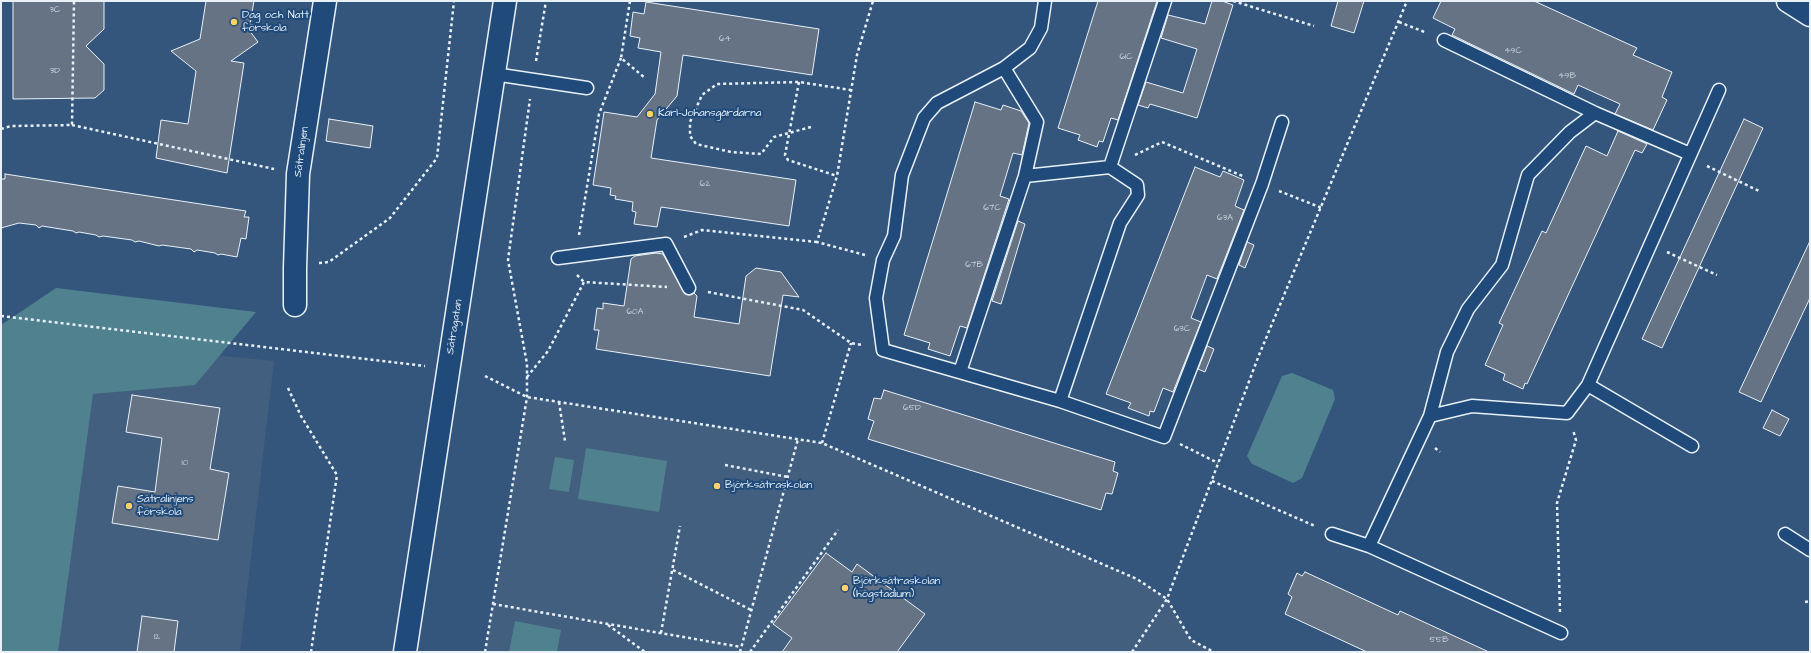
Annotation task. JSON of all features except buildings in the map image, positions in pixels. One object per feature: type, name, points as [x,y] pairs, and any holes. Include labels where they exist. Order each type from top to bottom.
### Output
[{"type":"street","name":"Sätralinjen","points":[[295,305],[298,174],[325,1]]},
{"type":"street","name":"Sätragatan","points":[[405,652],[505,1]]},
{"type":"street","points":[[1788,1],[1810,15]]},
{"type":"lane","points":[[1045,1],[1042,28],[1030,48],[1004,68],[937,103],[924,118],[902,175],[894,236],[884,260],[876,298],[883,350],[1060,401],[1164,437],[1262,184],[1282,122]]},
{"type":"lane","points":[[1110,167],[1165,1]]},
{"type":"lane","points":[[1444,40],[1595,113],[1689,156]]},
{"type":"lane","points":[[960,372],[1025,176],[1037,122],[1004,68]]},
{"type":"lane","points":[[494,74],[587,88]]},
{"type":"lane","points":[[1430,416],[1472,406],[1567,413],[1588,385],[1719,90]]},
{"type":"lane","points":[[1369,546],[1430,416],[1447,352],[1468,309],[1502,264],[1528,175],[1570,132],[1595,113]]},
{"type":"lane","points":[[1025,176],[1110,167],[1137,185],[1138,195],[1120,223],[1060,401]]},
{"type":"lane","points":[[558,258],[666,244],[689,288]]},
{"type":"lane","points":[[1588,385],[1692,446]]},
{"type":"lane","points":[[1332,534],[1369,546],[1561,633]]},
{"type":"lane","points":[[1785,534],[1810,550]]},
{"type":"path","points":[[72,125],[74,1]]},
{"type":"path","points":[[295,268],[328,262],[390,218],[437,158],[454,1]]},
{"type":"path","points":[[485,652],[527,397],[527,364],[508,260],[533,80],[546,1]]},
{"type":"path","points":[[575,256],[599,114],[621,58],[630,1]]},
{"type":"path","points":[[817,242],[837,176],[860,41],[873,1]]},
{"type":"path","points":[[1233,1],[1314,26]]},
{"type":"path","points":[[1132,652],[1167,599],[1259,355],[1322,208],[1407,1]]},
{"type":"path","points":[[1399,22],[1444,40]]},
{"type":"path","points":[[621,58],[645,78]]},
{"type":"path","points":[[810,127],[774,137],[761,154],[731,152],[696,144],[690,136],[690,122],[702,95],[717,84],[799,82],[851,90]]},
{"type":"path","points":[[799,82],[785,154],[788,160],[837,176]]},
{"type":"path","points":[[1,129],[11,126],[72,125],[298,174]]},
{"type":"path","points":[[1110,167],[1162,142],[1322,208]]},
{"type":"path","points":[[1689,156],[1758,191]]},
{"type":"path","points":[[666,244],[702,230],[817,242],[884,260]]},
{"type":"path","points":[[1650,244],[1718,275]]},
{"type":"path","points":[[527,378],[548,351],[584,282],[689,288],[803,310],[851,343],[883,350]]},
{"type":"path","points":[[1,316],[428,367]]},
{"type":"path","points":[[822,443],[851,343]]},
{"type":"path","points":[[485,376],[527,397],[822,443],[1137,579],[1167,599],[1191,640],[1214,652]]},
{"type":"path","points":[[288,388],[301,416],[337,475],[311,652]]},
{"type":"path","points":[[559,402],[565,441]]},
{"type":"path","points":[[1561,633],[1557,503],[1576,440],[1567,413]]},
{"type":"path","points":[[1164,437],[1218,462]]},
{"type":"path","points":[[740,652],[798,439]]},
{"type":"path","points":[[725,465],[788,477]]},
{"type":"path","points":[[1212,481],[1332,534]]},
{"type":"path","points":[[661,633],[680,526]]},
{"type":"path","points":[[750,652],[838,530]]},
{"type":"path","points":[[673,570],[751,610]]},
{"type":"path","points":[[1805,602],[1810,601]]},
{"type":"path","points":[[493,604],[741,647]]},
{"type":"path","points":[[607,624],[645,652]]},
{"type":"shaded area","name":"Sätralinjens förskola","points":[[1,334],[274,361],[240,652],[1,652]]},
{"type":"shaded area","name":"Björksätraskolan","points":[[527,397],[822,443],[1137,579],[1167,599],[1191,640],[1214,652],[485,652]]},
{"type":"green space","points":[[56,288],[256,312],[195,385],[93,394],[58,652],[1,652],[1,325]]},
{"type":"green space","points":[[1292,373],[1333,390],[1335,399],[1302,478],[1293,483],[1252,464],[1247,456],[1282,376]]},
{"type":"green space","points":[[586,448],[667,461],[659,512],[578,499]]},
{"type":"green space","points":[[555,457],[574,460],[569,492],[549,489]]},
{"type":"green space","points":[[515,621],[561,630],[557,652],[509,652]]},
{"type":"place","name":"Dag och Natt förskola","points":[[234,22]]},
{"type":"place","name":"Karl-Johansgårdarna","points":[[650,114]]},
{"type":"place","name":"Björksätraskolan","points":[[717,486]]},
{"type":"place","name":"Sätralinjens förskola","points":[[129,506]]},
{"type":"place","name":"Björksätraskolan (högstadium)","points":[[845,588]]}]
